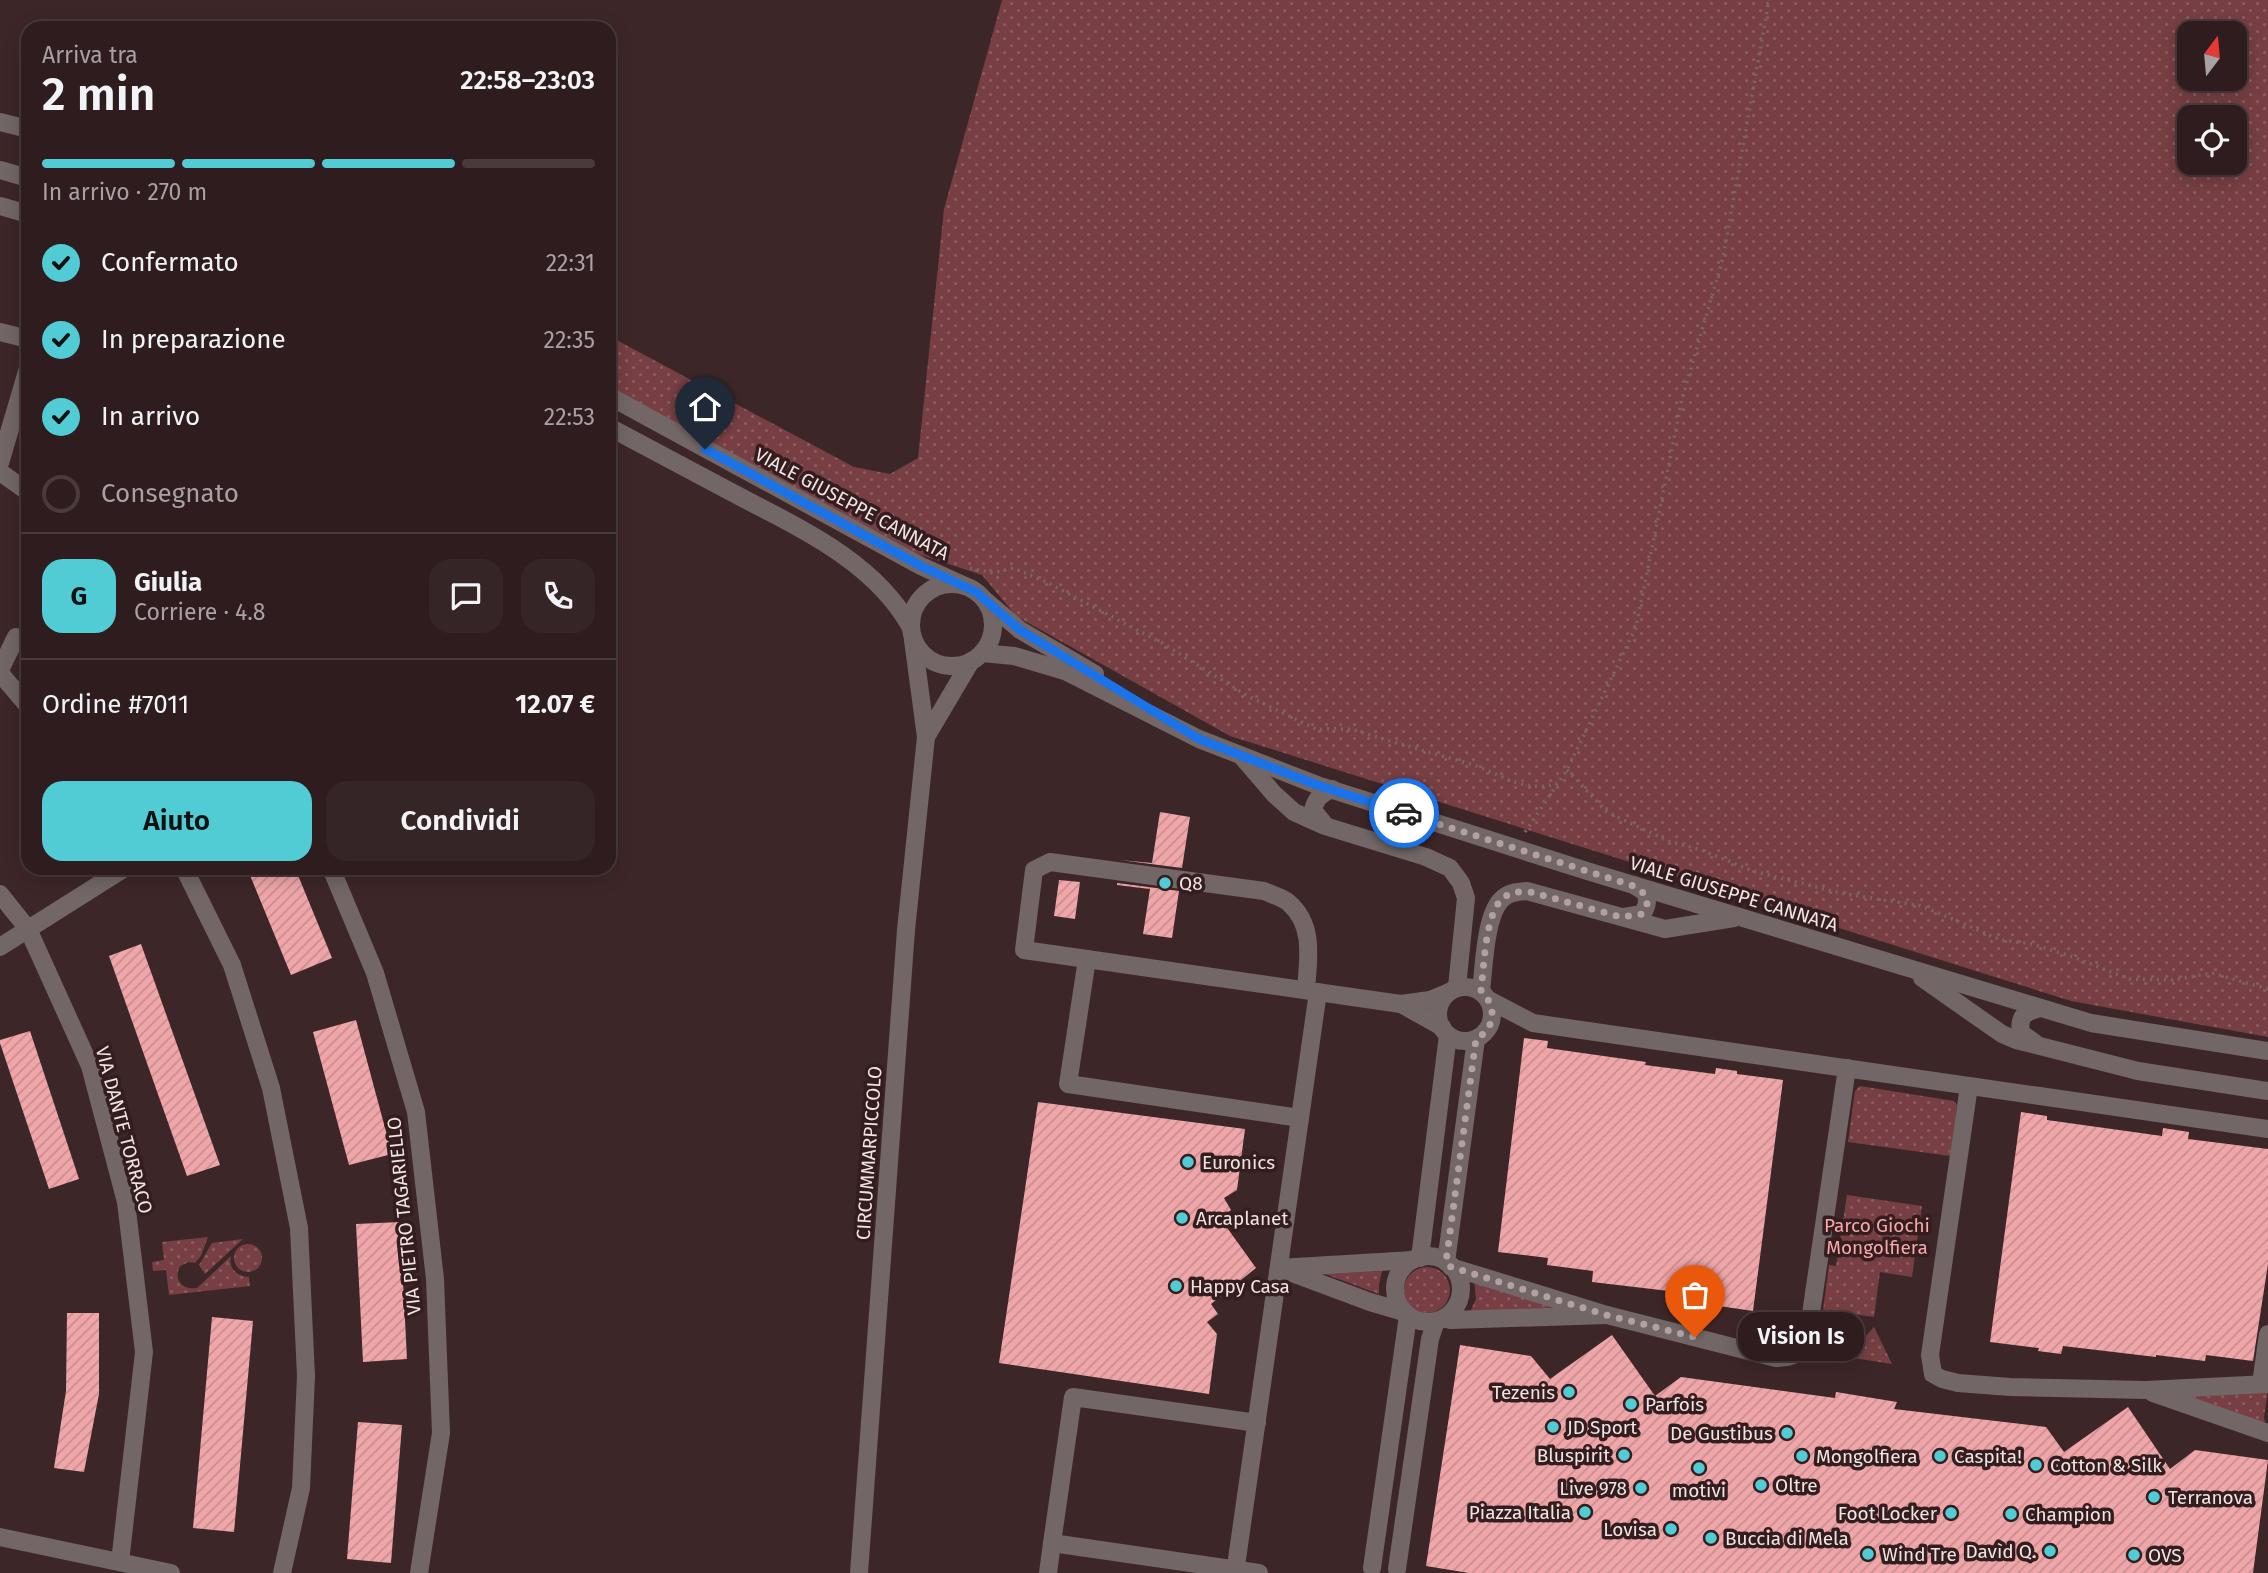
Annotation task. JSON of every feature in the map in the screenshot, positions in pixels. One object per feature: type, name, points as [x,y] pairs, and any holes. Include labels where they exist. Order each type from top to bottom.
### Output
[{"type":"street","points":[[0,121],[21,128]]},
{"type":"street","points":[[0,170],[21,176]]},
{"type":"street","points":[[0,206],[21,212]]},
{"type":"street","points":[[0,331],[21,338]]},
{"type":"street","points":[[0,463],[21,392]]},
{"type":"street","name":"VIALE GIUSEPPE CANNATA","points":[[616,400],[921,566],[966,577]]},
{"type":"street","points":[[616,436],[799,528],[841,554],[871,578],[899,607],[921,652],[931,661],[958,666],[977,657],[990,641],[992,614],[966,577],[927,592],[918,601],[912,613],[912,633]]},
{"type":"street","points":[[0,472],[21,487]]},
{"type":"street","name":"VIALE GIUSEPPE CANNATA","points":[[985,601],[1020,630],[1199,739]]},
{"type":"street","name":"CIRCUMMARPICCOLO","points":[[859,1573],[906,930],[926,737],[912,633]]},
{"type":"street","points":[[21,642],[16,637],[0,672],[21,698]]},
{"type":"street","name":"VIALE GIUSEPPE CANNATA","points":[[977,657],[1014,656],[1065,671],[1199,739],[1241,755],[1332,789],[1634,886],[2091,1023],[2268,1051]]},
{"type":"street","name":"CIRCUMMARPICCOLO","points":[[926,737],[977,657]]},
{"type":"street","points":[[1241,755],[1274,794],[1294,812],[1325,826],[1426,857],[1450,868],[1461,883],[1466,898],[1452,990],[1438,1009],[1445,1031],[1416,1259],[1401,1270],[1395,1286],[1396,1297],[1406,1314],[1369,1571],[1384,1565],[1400,1571],[1430,1339],[1440,1320],[1455,1308],[1460,1295],[1458,1278],[1449,1264],[1480,1036],[1493,1017],[1485,996],[1492,918],[1500,901],[1512,892],[1527,891],[1665,929],[1741,918]]},
{"type":"street","points":[[1325,826],[1313,810],[1321,794],[1332,789]]},
{"type":"street","points":[[1236,1571],[1300,1118],[1312,991],[1306,925],[1288,902],[1264,891],[1050,862],[1034,870],[1024,950],[1312,991],[1401,1004],[1430,1000],[1452,990],[1473,988],[1533,1023],[2268,1129]]},
{"type":"street","points":[[0,947],[114,875]]},
{"type":"street","points":[[187,875],[232,965],[268,1075],[299,1228],[306,1377],[301,1488],[282,1573]]},
{"type":"street","name":"VIA PIETRO TAGARIELLO","points":[[334,875],[375,973],[416,1112],[435,1279],[441,1433],[419,1573]]},
{"type":"street","points":[[1621,917],[1642,914],[1646,909],[1646,893],[1634,886]]},
{"type":"street","name":"VIA DANTE TORRACO","points":[[0,894],[28,929],[90,1066],[126,1202],[144,1352],[120,1562]]},
{"type":"street","points":[[1087,959],[1068,1084],[1300,1118]]},
{"type":"street","points":[[1911,970],[2015,1041],[2138,1071],[2268,1091]]},
{"type":"street","points":[[1401,1004],[1461,1041],[1533,1023]]},
{"type":"street","points":[[2040,1008],[2025,1012],[2021,1017],[2021,1033],[2028,1040],[2053,1051]]},
{"type":"street","points":[[1279,1268],[1437,1258],[1606,1315],[1776,1358],[1792,1357],[1801,1352],[1807,1340],[1847,1068]]},
{"type":"street","points":[[1969,1086],[1930,1355],[1933,1374],[1942,1379],[2010,1387],[2147,1390],[2264,1384],[2268,1334]]},
{"type":"street","points":[[1279,1268],[1423,1322],[1606,1315]]},
{"type":"street","points":[[2147,1390],[2268,1433]]},
{"type":"street","points":[[1048,1573],[1073,1397],[1257,1423]]},
{"type":"street","points":[[0,1537],[172,1573]]},
{"type":"street","points":[[1052,1543],[1259,1573]]},
{"type":"path","points":[[1514,848],[1567,770],[1636,626],[1682,398],[1723,258],[1769,0]]},
{"type":"path","points":[[966,577],[1013,568],[1048,583],[1162,643],[1246,695],[1318,730],[1351,729],[1473,765],[1498,777],[1534,786],[1549,786],[1559,782]]},
{"type":"path","points":[[1567,770],[1607,812],[1668,841],[1701,850],[1753,870],[1840,892],[1922,906],[2001,940],[2052,950],[2129,979],[2172,980],[2212,973],[2268,989]]},
{"type":"green space","points":[[1002,0],[2268,0],[2268,1037],[2071,1001],[1230,736],[1016,616],[982,575],[918,554],[616,392],[616,340],[854,467],[890,474],[918,458],[944,209]]},
{"type":"green space","points":[[1860,1086],[1954,1101],[1957,1105],[1950,1156],[1848,1142],[1855,1091]]},
{"type":"green space","name":"Parco Giochi Mongolfiera","points":[[1847,1195],[1922,1206],[1912,1277],[1880,1272],[1874,1317],[1823,1310],[1829,1265],[1836,1266]]},
{"type":"green space","points":[[208,1237],[201,1256],[195,1263],[189,1262],[180,1266],[180,1283],[197,1288],[231,1256],[232,1268],[249,1277],[250,1286],[169,1295],[166,1270],[153,1271],[152,1262],[164,1260],[162,1242]]},
{"type":"green space","points":[[243,1239],[205,1274],[199,1265],[212,1243]]},
{"type":"green space","points":[[248,1244],[258,1248],[262,1258],[258,1268],[248,1272],[238,1268],[234,1258],[238,1248]]},
{"type":"green space","points":[[1427,1267],[1443,1274],[1450,1290],[1443,1306],[1427,1313],[1411,1306],[1404,1290],[1411,1274]]},
{"type":"green space","points":[[1382,1271],[1379,1294],[1325,1274]]},
{"type":"green space","points":[[1474,1280],[1559,1307],[1469,1314],[1476,1299]]},
{"type":"green space","points":[[1874,1327],[1892,1364],[1847,1357]]},
{"type":"green space","points":[[2268,1390],[2264,1417],[2266,1428],[2174,1394]]},
{"type":"building","points":[[1160,812],[1190,817],[1182,868],[1120,860],[1152,863]]},
{"type":"building","points":[[250,875],[298,875],[332,958],[291,975]]},
{"type":"building","points":[[1059,880],[1080,882],[1075,919],[1054,916]]},
{"type":"building","points":[[1117,883],[1179,891],[1172,938],[1143,934],[1150,889]]},
{"type":"building","points":[[141,944],[220,1165],[187,1176],[109,956]]},
{"type":"building","points":[[356,1020],[392,1154],[349,1165],[313,1032]]},
{"type":"building","points":[[30,1031],[79,1179],[49,1189],[0,1043],[0,1040]]},
{"type":"building","points":[[1524,1038],[1548,1041],[1547,1048],[1646,1062],[1645,1065],[1715,1074],[1716,1068],[1737,1071],[1737,1074],[1783,1080],[1753,1311],[1685,1301],[1686,1293],[1592,1282],[1593,1271],[1547,1265],[1548,1258],[1498,1252]]},
{"type":"building","points":[[1038,1102],[1245,1129],[1237,1190],[1224,1198],[1231,1210],[1220,1218],[1256,1268],[1211,1304],[1218,1314],[1207,1322],[1217,1334],[1209,1394],[999,1363]]},
{"type":"building","points":[[2021,1112],[2047,1116],[2047,1120],[2162,1136],[2163,1128],[2189,1132],[2188,1139],[2268,1149],[2268,1264],[2253,1361],[2206,1355],[2205,1361],[2063,1346],[2061,1354],[2038,1351],[2039,1348],[1990,1342]]},
{"type":"building","points":[[400,1222],[407,1359],[363,1362],[356,1224]]},
{"type":"building","points":[[67,1313],[99,1313],[99,1394],[84,1472],[54,1468],[66,1391]]},
{"type":"building","points":[[212,1317],[253,1321],[234,1532],[193,1528]]},
{"type":"building","name":"Mongolfiera","points":[[1612,1335],[1655,1396],[1681,1377],[1835,1398],[1836,1392],[1897,1402],[1894,1409],[2046,1427],[2064,1452],[2128,1407],[2170,1469],[2195,1450],[2268,1460],[2253,1573],[1469,1573],[1426,1566],[1460,1345],[1531,1356],[1550,1379]]},
{"type":"building","points":[[358,1422],[402,1425],[391,1563],[347,1559]]},
{"type":"way so far","points":[[1404,813],[1634,886],[1646,893],[1648,900],[1642,914],[1621,917],[1527,891],[1512,892],[1500,901],[1492,918],[1481,991],[1489,1000],[1493,1017],[1485,1033],[1476,1039],[1446,1262],[1451,1267],[1602,1314],[1695,1337]]},
{"type":"place","name":"Q8","points":[[1165,883]]},
{"type":"place","name":"Euronics","points":[[1188,1162]]},
{"type":"place","name":"Arcaplanet","points":[[1182,1218]]},
{"type":"place","name":"Happy Casa","points":[[1176,1286]]},
{"type":"place","name":"Vision Is","points":[[1695,1337]]},
{"type":"place","name":"Tezenis","points":[[1569,1392]]},
{"type":"place","name":"Parfois","points":[[1631,1404]]},
{"type":"place","name":"JD Sport","points":[[1553,1427]]},
{"type":"place","name":"De Gustibus","points":[[1787,1433]]},
{"type":"place","name":"Bluspirit","points":[[1624,1455]]},
{"type":"place","name":"Mongolfiera","points":[[1802,1456]]},
{"type":"place","name":"Caspita!","points":[[1940,1456]]},
{"type":"place","name":"Cotton & Silk","points":[[2036,1465]]},
{"type":"place","name":"motivi","points":[[1699,1468]]},
{"type":"place","name":"Oltre","points":[[1761,1485]]},
{"type":"place","name":"Live 978","points":[[1641,1488]]},
{"type":"place","name":"Terranova","points":[[2154,1497]]},
{"type":"place","name":"Piazza Italia","points":[[1585,1512]]},
{"type":"place","name":"Foot Locker","points":[[1951,1513]]},
{"type":"place","name":"Champion","points":[[2011,1514]]},
{"type":"place","name":"Lovisa","points":[[1671,1529]]},
{"type":"place","name":"Buccia di Mela","points":[[1711,1538]]},
{"type":"place","name":"Davìd Q.","points":[[2050,1551]]},
{"type":"place","name":"Wind Tre","points":[[1868,1554]]},
{"type":"place","name":"OVS","points":[[2134,1555]]},
{"type":"route","points":[[705,449],[921,566],[976,592],[1020,630],[1199,739],[1317,785],[1404,813]]}]
